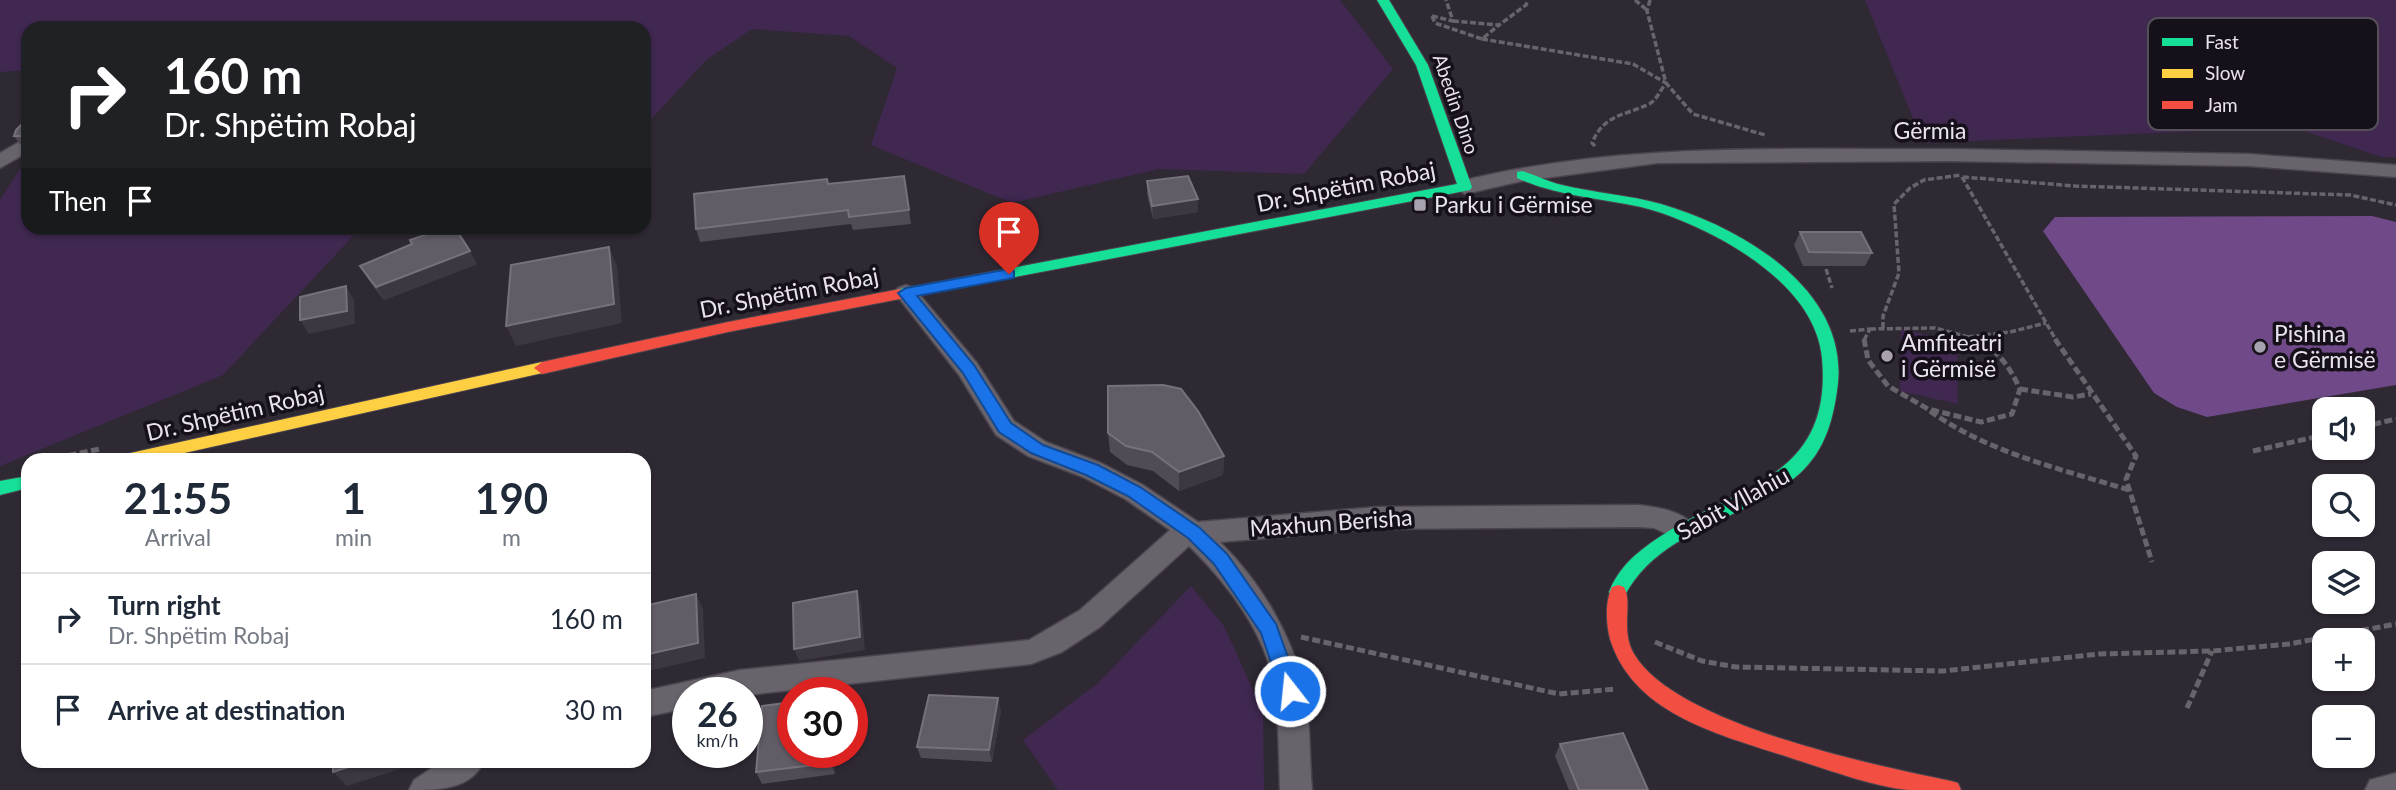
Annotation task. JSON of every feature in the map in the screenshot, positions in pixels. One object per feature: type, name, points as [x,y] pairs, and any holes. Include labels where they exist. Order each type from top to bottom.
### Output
[{"type":"street","name":"Abedin Dino","points":[[1383,0],[1413,45],[1426,74],[1449,153],[1465,187]]},
{"type":"street","points":[[0,162],[21,148]]},
{"type":"street","name":"Gërmia","points":[[1465,187],[1522,175],[1658,158],[1788,155],[2249,160],[2396,171]]},
{"type":"street","points":[[1522,175],[1533,182],[1568,191],[1641,203],[1719,232],[1754,252],[1782,277],[1825,327]]},
{"type":"street","name":"Dr. Shpëtim Robaj","points":[[157,453],[715,330],[1465,187]]},
{"type":"street","points":[[906,293],[968,369],[1005,428],[1037,449],[1092,470],[1134,492],[1194,533],[1220,559],[1269,630],[1290,691],[1296,790]]},
{"type":"street","name":"Sabit Vllahiu","points":[[1825,327],[1830,358],[1830,401],[1811,455],[1782,481],[1683,530],[1631,567],[1620,584],[1615,605],[1617,630],[1624,651],[1644,682],[1669,702],[1734,732],[1850,768],[1951,790]]},
{"type":"street","points":[[0,488],[21,484]]},
{"type":"street","name":"Maxhun Berisha","points":[[651,702],[740,682],[1031,653],[1064,637],[1174,540],[1194,533],[1377,518],[1638,516],[1658,519],[1683,530]]},
{"type":"street","points":[[425,790],[458,768]]},
{"type":"street","points":[[2381,790],[2396,788]]},
{"type":"path","points":[[1446,0],[1454,21]]},
{"type":"path","points":[[1482,39],[1526,5],[1528,0]]},
{"type":"path","points":[[1635,0],[1647,11]]},
{"type":"path","points":[[1650,0],[1647,11],[1666,83]]},
{"type":"path","points":[[1499,25],[1432,16],[1435,23],[1482,39],[1633,64],[1666,83],[1693,114],[1764,135],[1788,155]]},
{"type":"path","points":[[1604,164],[1602,153],[1592,143],[1600,129],[1622,110],[1651,104],[1666,83]]},
{"type":"path","points":[[1950,155],[1996,244],[2091,394],[2136,456],[2126,479],[2152,562]]},
{"type":"path","points":[[1883,328],[1883,316],[1899,273],[1894,204],[1912,182],[1939,176],[2075,186],[2350,195],[2396,205]]},
{"type":"path","points":[[1967,337],[2010,332],[2046,323]]},
{"type":"path","points":[[1825,327],[1848,331],[1917,325],[1967,337],[1986,346],[2007,363],[2020,389],[2012,414],[1981,422],[1928,409]]},
{"type":"path","points":[[1870,329],[1864,338],[1868,360],[1888,386],[1928,409],[1944,423],[2029,459],[2130,491]]},
{"type":"path","points":[[2020,389],[2073,397],[2091,394]]},
{"type":"path","points":[[2375,423],[2396,419]]},
{"type":"path","points":[[2253,451],[2312,438]]},
{"type":"path","points":[[1624,651],[1650,642],[1664,643],[1702,661],[1736,667],[1943,671],[2099,654],[2212,651],[2289,644],[2396,624]]},
{"type":"path","points":[[1269,630],[1559,694],[1601,692],[1644,682]]},
{"type":"path","points":[[2188,708],[2212,651]]},
{"type":"shaded area","points":[[0,0],[1340,0],[1393,69],[1304,174],[1159,169],[1012,203],[871,145],[897,68],[849,36],[752,29],[706,60],[651,119],[651,21],[21,21],[21,70],[0,72]]},
{"type":"shaded area","points":[[1865,0],[2396,0],[2396,157],[2381,157],[2301,130],[2378,130],[2378,18],[2148,18],[2148,130],[2223,130],[1923,143]]},
{"type":"shaded area","points":[[21,168],[21,235],[354,235],[223,375],[32,453],[21,453],[21,457],[0,466],[0,200]]},
{"type":"shaded area","name":"Pishina e Gërmisë","points":[[2372,216],[2396,222],[2396,385],[2312,397],[2312,399],[2207,417],[2177,407],[2154,393],[2043,231],[2055,217]]},
{"type":"shaded area","points":[[1901,329],[1957,342],[1958,404],[1900,391]]},
{"type":"shaded area","points":[[1191,586],[1224,626],[1263,712],[1264,790],[1058,790],[1023,740],[1098,683]]},
{"type":"building","points":[[21,125],[21,136],[14,136]]},
{"type":"building","points":[[904,176],[909,210],[849,217],[848,210],[696,229],[694,194],[827,179],[828,184]]},
{"type":"building","points":[[1188,176],[1198,199],[1152,206],[1147,181]]},
{"type":"building","points":[[1800,232],[1861,232],[1872,253],[1809,252]]},
{"type":"building","points":[[425,235],[460,235],[470,251],[376,287],[360,266],[412,244],[410,240]]},
{"type":"building","points":[[609,247],[614,304],[506,326],[511,265]]},
{"type":"building","points":[[346,286],[347,311],[300,320],[300,297]]},
{"type":"building","points":[[1163,385],[1181,389],[1198,411],[1224,456],[1179,472],[1152,452],[1126,446],[1108,433],[1108,386]]},
{"type":"building","points":[[857,591],[860,637],[794,649],[793,603]]},
{"type":"building","points":[[696,594],[698,643],[651,653],[651,604]]},
{"type":"building","points":[[929,695],[998,698],[989,750],[917,747]]},
{"type":"building","points":[[777,704],[777,768],[789,768],[756,772],[756,768],[763,768],[763,706]]},
{"type":"building","points":[[1623,733],[1648,790],[1579,790],[1560,744]]},
{"type":"traffic: fast","points":[[900,294],[1465,187],[1422,65],[1383,0]]},
{"type":"traffic: fast","points":[[1522,175],[1560,189],[1656,207],[1686,217],[1729,238],[1760,257],[1791,283],[1815,314],[1824,331],[1829,350],[1831,370],[1827,413],[1814,444],[1795,468],[1770,486],[1681,531],[1651,552],[1627,575],[1618,592]]},
{"type":"traffic: fast","points":[[0,488],[21,484]]},
{"type":"traffic: slow","points":[[158,453],[542,368]]},
{"type":"traffic: jam","points":[[542,368],[728,327],[900,294]]},
{"type":"traffic: jam","points":[[1618,592],[1616,627],[1625,656],[1643,680],[1667,700],[1695,715],[1757,738],[1868,771],[1951,790]]},
{"type":"place","name":"Parku i Gërmise","points":[[1420,205]]},
{"type":"place","name":"Pishina e Gërmisë","points":[[2260,347]]},
{"type":"place","name":"Amfiteatri i Gërmisë","points":[[1887,356]]},
{"type":"route","points":[[1009,274],[906,293],[968,369],[1005,428],[1037,449],[1092,470],[1134,492],[1194,533],[1220,559],[1269,630],[1282,661],[1290,691]]}]
